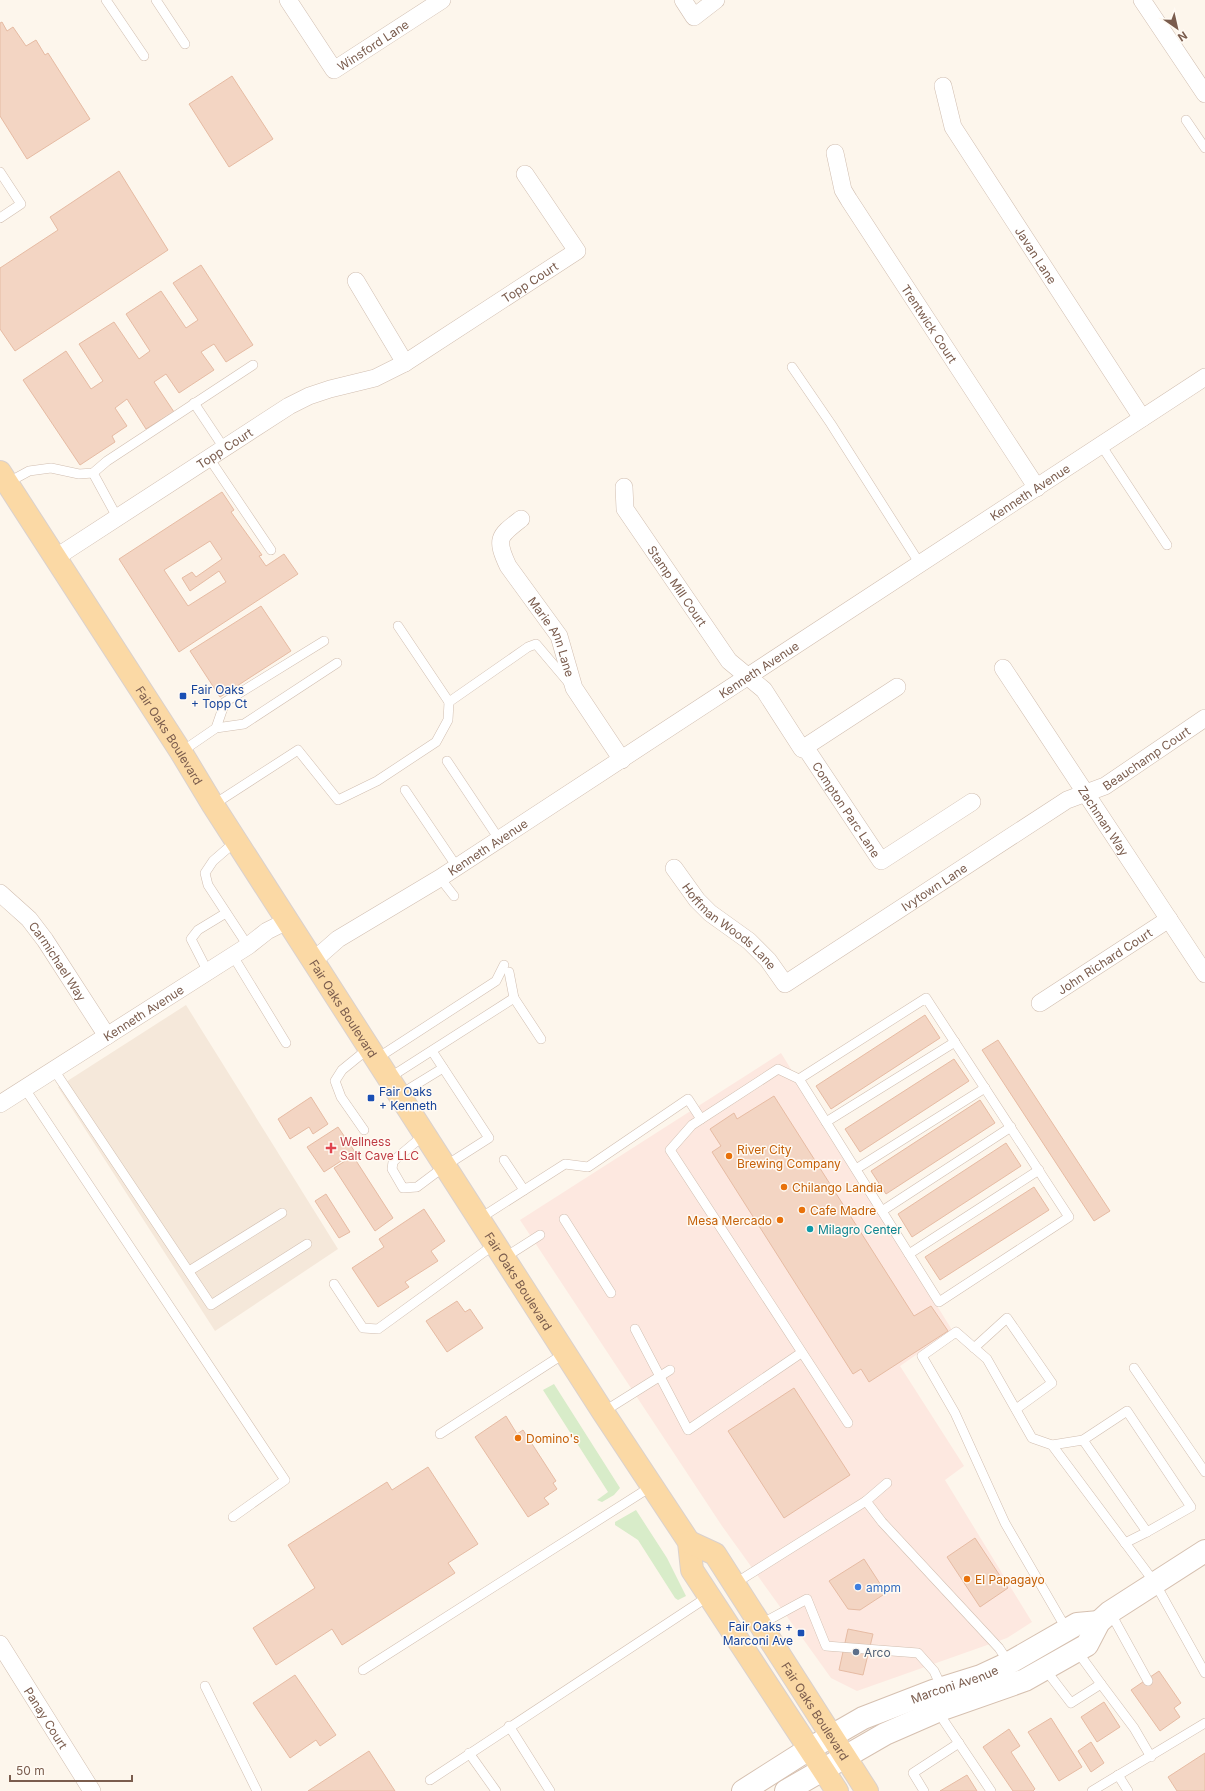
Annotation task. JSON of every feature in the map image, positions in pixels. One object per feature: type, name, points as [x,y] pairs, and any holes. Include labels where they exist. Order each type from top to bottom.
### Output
[{"type":"main road","name":"Fair Oaks Boulevard","points":[[4,478],[181,752],[213,805],[478,1219],[689,1542],[692,1570],[837,1791]]},
{"type":"main road","name":"Fair Oaks Boulevard","points":[[689,1542],[715,1554],[867,1791]]},
{"type":"main road","name":"Marconi Avenue","points":[[743,1791],[832,1735],[863,1718],[942,1688],[980,1676],[1009,1663],[1077,1624],[1104,1617],[1205,1551]]},
{"type":"main road","name":"Marconi Avenue","points":[[786,1791],[877,1738],[940,1710],[1026,1680],[1088,1645],[1104,1617]]},
{"type":"street","name":"Winsford Lane","points":[[288,0],[334,70],[442,0]]},
{"type":"street","points":[[683,0],[694,17],[716,0]]},
{"type":"street","points":[[1142,0],[1205,94]]},
{"type":"street","name":"Javan Lane","points":[[943,86],[953,127],[1142,418]]},
{"type":"street","name":"Trentwick Court","points":[[835,153],[843,190],[849,200],[1037,488]]},
{"type":"street","name":"Topp Court","points":[[55,558],[289,406],[309,396],[375,378],[405,363],[577,251],[525,174]]},
{"type":"street","points":[[356,281],[405,363]]},
{"type":"street","name":"Kenneth Avenue","points":[[313,961],[338,939],[457,867],[1205,377]]},
{"type":"street","name":"Stamp Mill Court","points":[[624,487],[625,509],[729,661],[748,677]]},
{"type":"street","name":"Marie Ann Lane","points":[[521,519],[502,534],[500,542],[502,554],[508,566],[559,636],[574,688],[622,760]]},
{"type":"street","name":"Zachman Way","points":[[1002,668],[1205,974]]},
{"type":"street","name":"Compton Parc Lane","points":[[748,677],[764,690],[802,749],[805,747],[881,861],[972,802]]},
{"type":"street","points":[[805,747],[897,687]]},
{"type":"street","name":"Beauchamp Court","points":[[1086,793],[1105,786],[1205,718]]},
{"type":"street","name":"Ivytown Lane","points":[[786,984],[1067,800],[1086,793]]},
{"type":"street","name":"Hoffman Woods Lane","points":[[674,868],[701,904],[710,913],[749,942],[768,960],[786,984]]},
{"type":"street","name":"Carmichael Way","points":[[0,893],[29,919],[45,940],[107,1036]]},
{"type":"street","name":"John Richard Court","points":[[1040,1003],[1169,919]]},
{"type":"street","name":"Kenneth Avenue","points":[[0,1104],[233,956],[267,931],[287,921]]},
{"type":"street","name":"Panay Court","points":[[0,1644],[92,1791]]},
{"type":"lane","points":[[106,0],[144,56]]},
{"type":"lane","points":[[156,0],[185,44]]},
{"type":"lane","points":[[1186,120],[1205,148]]},
{"type":"lane","points":[[0,172],[20,204],[0,218]]},
{"type":"lane","points":[[4,478],[29,471],[51,468],[79,474],[93,473],[107,462],[253,364]]},
{"type":"lane","points":[[792,367],[831,424],[920,564]]},
{"type":"lane","points":[[194,403],[224,448]]},
{"type":"lane","points":[[1101,445],[1167,545]]},
{"type":"lane","points":[[209,458],[271,550]]},
{"type":"lane","points":[[93,473],[118,517]]},
{"type":"lane","points":[[213,805],[298,750],[338,800],[377,781],[436,742],[448,720],[449,702],[398,626]]},
{"type":"lane","points":[[216,728],[224,702],[324,641]]},
{"type":"lane","points":[[449,702],[528,647],[536,644],[574,688]]},
{"type":"lane","points":[[181,752],[216,728],[244,724],[337,663]]},
{"type":"lane","points":[[447,761],[499,839]]},
{"type":"lane","points":[[405,790],[457,867]]},
{"type":"lane","points":[[236,841],[213,861],[206,873],[208,885],[248,946]]},
{"type":"lane","points":[[440,878],[454,896]]},
{"type":"lane","points":[[208,972],[191,938],[198,930],[226,913]]},
{"type":"lane","points":[[233,956],[286,1044]]},
{"type":"lane","points":[[364,1130],[341,1097],[335,1081],[342,1070],[496,981],[506,969],[514,998],[541,1040]]},
{"type":"lane","points":[[394,1087],[432,1051],[514,998]]},
{"type":"lane","points":[[799,1079],[926,998],[1069,1217],[939,1302],[799,1079],[778,1070],[692,1125],[670,1150],[848,1423]]},
{"type":"lane","points":[[826,1122],[955,1042]]},
{"type":"lane","points":[[424,1135],[393,1162],[392,1169],[395,1178],[403,1188],[417,1187],[445,1166],[488,1138],[432,1051]]},
{"type":"lane","points":[[394,1087],[443,1068]]},
{"type":"lane","points":[[54,1070],[211,1304],[307,1244]]},
{"type":"lane","points":[[856,1169],[985,1088]]},
{"type":"lane","points":[[25,1089],[286,1480],[233,1517]]},
{"type":"lane","points":[[478,1219],[565,1164],[588,1166],[688,1099],[701,1119]]},
{"type":"lane","points":[[882,1211],[1010,1127]]},
{"type":"lane","points":[[504,1160],[524,1190]]},
{"type":"lane","points":[[909,1254],[1039,1170]]},
{"type":"lane","points":[[189,1271],[282,1212]]},
{"type":"lane","points":[[564,1219],[611,1293]]},
{"type":"lane","points":[[334,1284],[364,1328],[378,1329],[499,1251],[540,1235]]},
{"type":"lane","points":[[974,1348],[1007,1318],[1052,1383],[1016,1409]]},
{"type":"lane","points":[[636,1329],[688,1430],[801,1353]]},
{"type":"lane","points":[[1067,1630],[1005,1523],[955,1413],[922,1356],[956,1332],[987,1359],[1032,1438],[1052,1445],[1083,1440],[1127,1410],[1192,1507],[1125,1543]]},
{"type":"lane","points":[[440,1434],[565,1353]]},
{"type":"lane","points":[[1134,1368],[1205,1472]]},
{"type":"lane","points":[[603,1412],[670,1370]]},
{"type":"lane","points":[[1083,1440],[1146,1532]]},
{"type":"lane","points":[[1052,1445],[1155,1583],[1205,1673]]},
{"type":"lane","points":[[734,1584],[866,1501],[887,1483]]},
{"type":"lane","points":[[362,1670],[652,1486]]},
{"type":"lane","points":[[866,1501],[882,1522],[999,1648],[1009,1663]]},
{"type":"lane","points":[[430,1780],[509,1726],[709,1596]]},
{"type":"lane","points":[[761,1624],[807,1599],[826,1646],[918,1653],[934,1671],[942,1688]]},
{"type":"lane","points":[[1104,1617],[1148,1681]]},
{"type":"lane","points":[[1077,1651],[1134,1728],[1151,1757]]},
{"type":"lane","points":[[1045,1669],[1070,1703],[1101,1684]]},
{"type":"lane","points":[[205,1686],[257,1791]]},
{"type":"lane","points":[[940,1710],[944,1721],[991,1791]]},
{"type":"lane","points":[[1092,1791],[1205,1724]]},
{"type":"lane","points":[[509,1726],[550,1791]]},
{"type":"lane","points":[[924,1791],[913,1773],[959,1743]]},
{"type":"lane","points":[[469,1753],[496,1791]]},
{"type":"lane","points":[[1118,1775],[1128,1791]]},
{"type":"shaded area","points":[[186,1005],[338,1249],[215,1331],[58,1087]]},
{"type":"shaded area","points":[[781,1053],[952,1330],[900,1366],[964,1466],[945,1480],[1032,1622],[1007,1638],[857,1691],[831,1678],[722,1526],[520,1220]]},
{"type":"green space","points":[[554,1384],[620,1488],[614,1495],[602,1502],[597,1500],[608,1492],[543,1390]]},
{"type":"green space","points":[[636,1510],[667,1558],[686,1596],[678,1600],[675,1598],[638,1540],[615,1525],[615,1522]]},
{"type":"building","points":[[2,22],[7,31],[13,27],[26,46],[36,40],[45,55],[48,53],[90,119],[27,159],[0,116],[0,23]]},
{"type":"building","points":[[232,76],[273,139],[229,167],[189,104]]},
{"type":"building","points":[[119,171],[168,250],[15,351],[0,329],[0,268],[58,230],[50,217]]},
{"type":"building","points":[[201,265],[253,345],[226,362],[214,344],[201,352],[214,370],[179,393],[166,374],[154,382],[174,412],[146,429],[127,399],[115,408],[127,426],[112,436],[115,442],[80,465],[23,380],[66,351],[91,389],[103,381],[79,344],[114,322],[139,359],[150,351],[126,314],[161,291],[186,328],[198,320],[173,283]]},
{"type":"building","points":[[222,492],[234,510],[231,512],[262,555],[259,556],[266,566],[284,554],[298,574],[179,652],[119,559]],"holes":[[[210,541],[222,559],[196,577],[192,572],[182,578],[190,591],[219,571],[226,582],[188,606],[164,570]]]},
{"type":"building","points":[[261,606],[291,651],[220,697],[190,651]]},
{"type":"building","points":[[925,1015],[940,1038],[831,1109],[816,1086]]},
{"type":"building","points":[[998,1040],[1110,1211],[1094,1221],[982,1050]]},
{"type":"building","points":[[954,1059],[969,1081],[860,1152],[845,1129]]},
{"type":"building","name":"Milagro Center","points":[[774,1096],[914,1316],[931,1306],[948,1331],[869,1382],[861,1369],[853,1374],[712,1152],[721,1146],[710,1129],[734,1113],[737,1119]]},
{"type":"building","points":[[311,1097],[328,1124],[313,1134],[309,1127],[290,1139],[278,1119]]},
{"type":"building","points":[[980,1100],[995,1123],[886,1194],[871,1171]]},
{"type":"building","points":[[338,1127],[355,1152],[324,1172],[307,1147]]},
{"type":"building","points":[[1006,1143],[1021,1166],[912,1237],[898,1214]]},
{"type":"building","points":[[353,1156],[393,1218],[375,1231],[334,1168]]},
{"type":"building","points":[[1034,1187],[1049,1210],[940,1280],[925,1257]]},
{"type":"building","points":[[326,1194],[350,1232],[339,1238],[315,1201]]},
{"type":"building","points":[[424,1209],[445,1241],[431,1251],[438,1261],[405,1282],[409,1287],[378,1307],[352,1268],[384,1247],[379,1239]]},
{"type":"building","points":[[457,1301],[465,1312],[470,1309],[483,1328],[447,1352],[426,1321]]},
{"type":"building","points":[[794,1388],[850,1475],[784,1518],[728,1431]]},
{"type":"building","points":[[506,1416],[517,1434],[523,1430],[556,1481],[553,1483],[557,1489],[544,1498],[549,1504],[528,1517],[475,1437]]},
{"type":"building","points":[[428,1467],[478,1544],[448,1563],[455,1573],[342,1645],[332,1629],[276,1665],[253,1628],[315,1588],[288,1545],[387,1482],[392,1490]]},
{"type":"building","points":[[975,1538],[1008,1588],[980,1607],[947,1557]]},
{"type":"building","name":"ampm","points":[[864,1559],[886,1593],[860,1610],[848,1609],[829,1581]]},
{"type":"building","name":"Arco","points":[[848,1629],[873,1634],[863,1675],[839,1670]]},
{"type":"building","points":[[1159,1671],[1181,1703],[1174,1708],[1180,1717],[1160,1731],[1131,1690]]},
{"type":"building","points":[[295,1675],[336,1735],[320,1746],[316,1740],[290,1758],[253,1703]]},
{"type":"building","points":[[1104,1702],[1120,1727],[1097,1742],[1081,1717]]},
{"type":"building","points":[[1051,1718],[1082,1767],[1059,1781],[1028,1732]]},
{"type":"building","points":[[1009,1729],[1020,1746],[1011,1752],[1035,1789],[1033,1791],[1013,1791],[983,1747]]},
{"type":"building","points":[[1091,1742],[1104,1763],[1091,1772],[1078,1751]]},
{"type":"building","points":[[369,1751],[395,1791],[308,1791]]},
{"type":"building","points":[[1205,1753],[1205,1791],[1177,1791],[1168,1777]]},
{"type":"building","points":[[967,1775],[977,1791],[940,1791]]},
{"type":"place","name":"Fair Oaks + Topp Ct","points":[[183,696]]},
{"type":"place","name":"Fair Oaks + Kenneth","points":[[371,1098]]},
{"type":"place","name":"Wellness Salt Cave LLC","points":[[331,1148]]},
{"type":"place","name":"River City Brewing Company","points":[[729,1156]]},
{"type":"place","name":"Chilango Landia","points":[[784,1187]]},
{"type":"place","name":"Cafe Madre","points":[[802,1210]]},
{"type":"place","name":"Mesa Mercado","points":[[780,1220]]},
{"type":"place","name":"Milagro Center","points":[[810,1229]]},
{"type":"place","name":"Domino's","points":[[518,1438]]},
{"type":"place","name":"El Papagayo","points":[[967,1579]]},
{"type":"place","name":"ampm","points":[[858,1587]]},
{"type":"place","name":"Fair Oaks + Marconi Ave","points":[[801,1633]]},
{"type":"place","name":"Arco","points":[[856,1652]]}]
